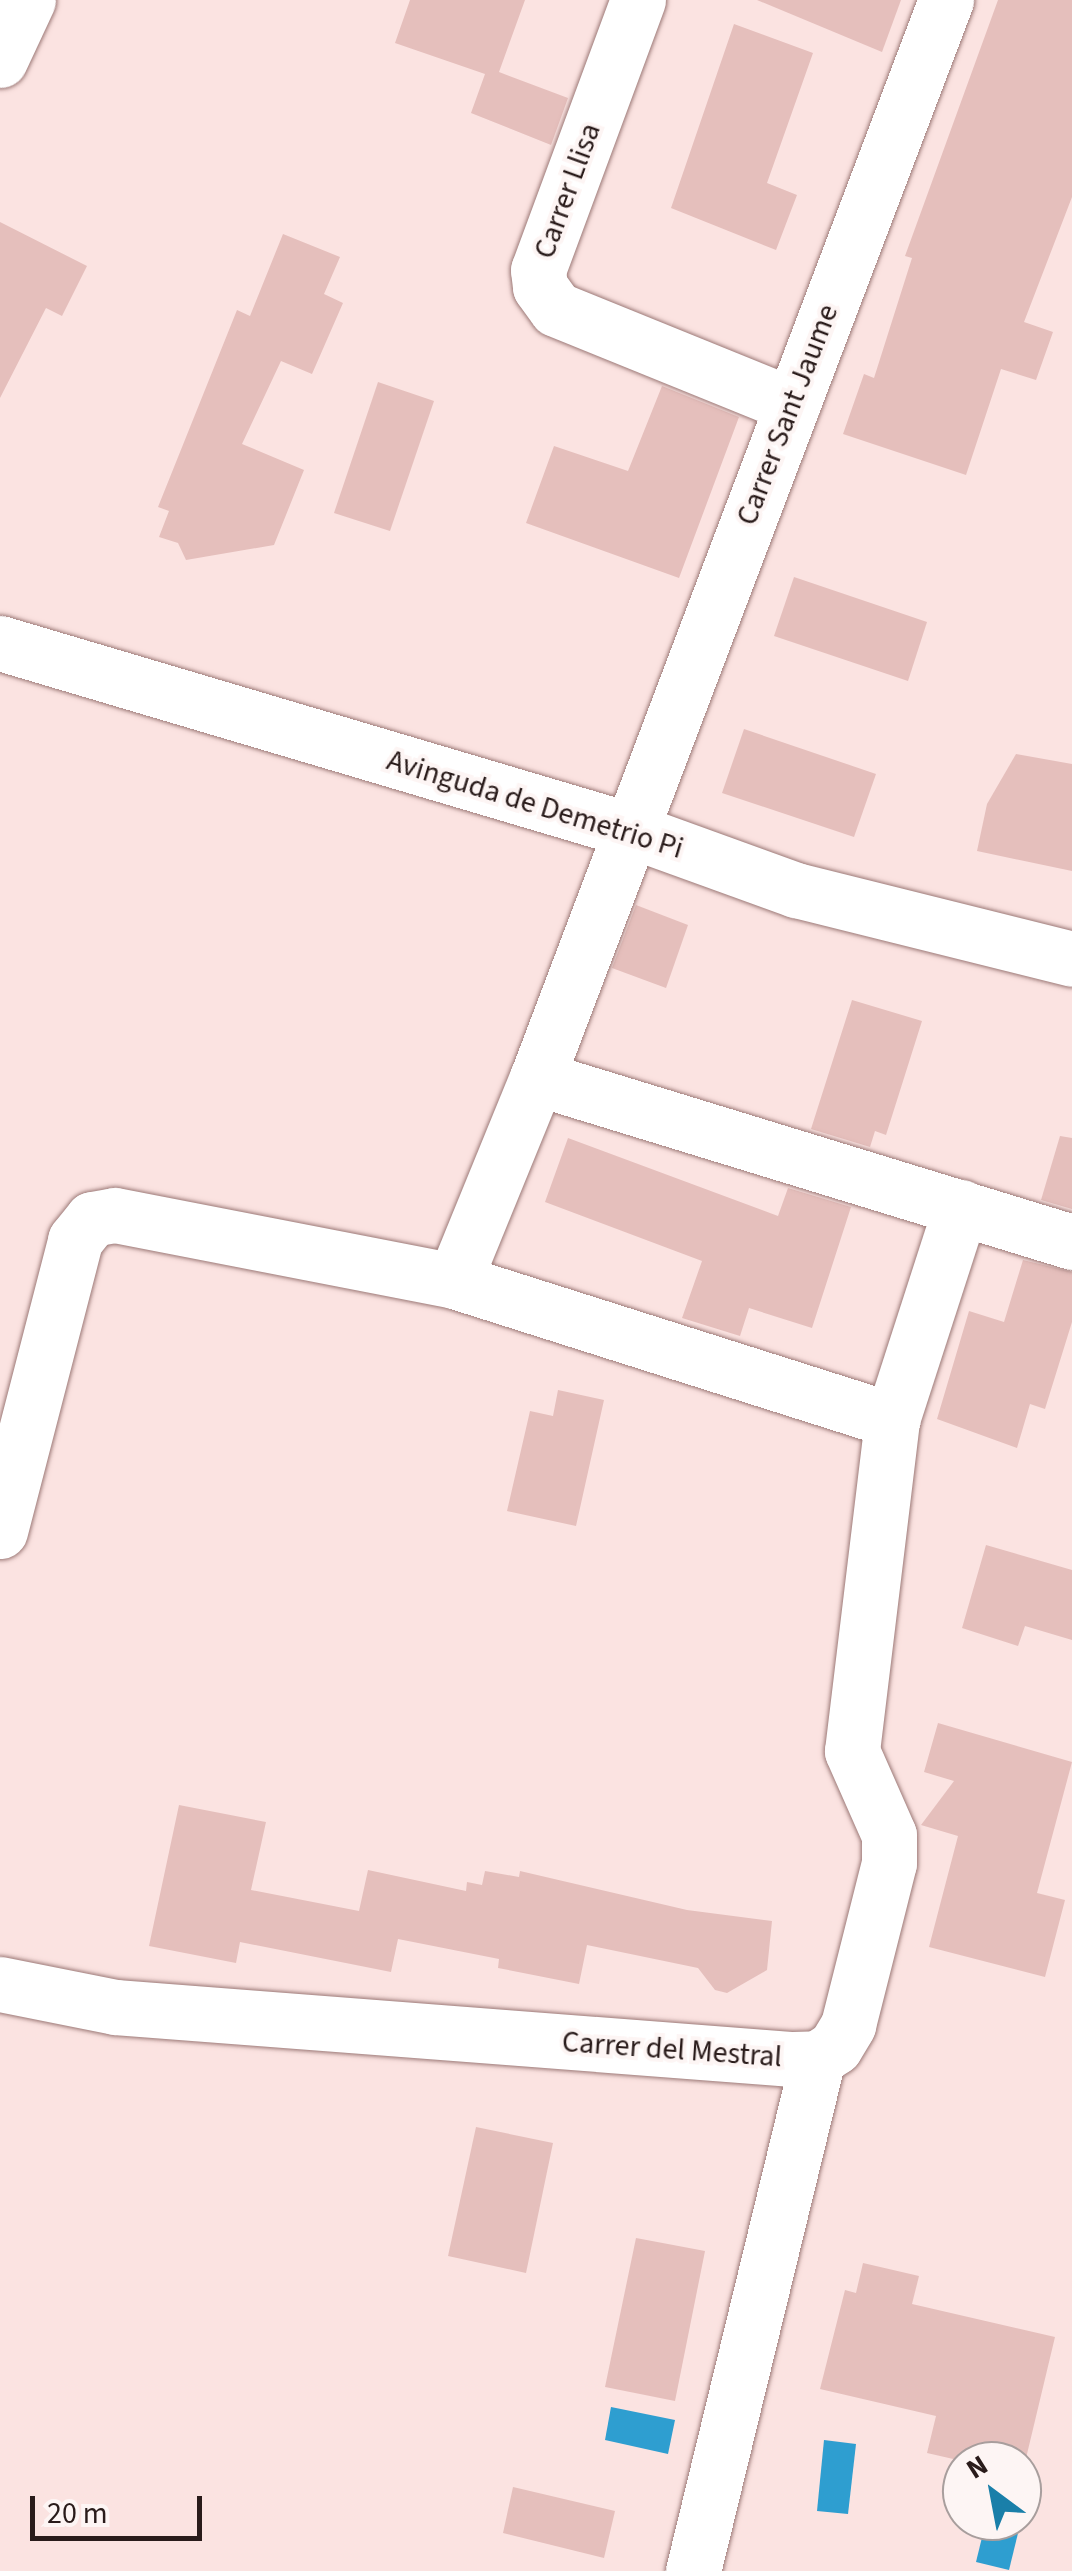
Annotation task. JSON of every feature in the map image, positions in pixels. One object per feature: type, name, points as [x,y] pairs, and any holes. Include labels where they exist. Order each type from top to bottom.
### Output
[{"type":"street","name":"Carrer Llisa","points":[[638,0],[538,270],[540,287],[556,309],[792,405]]},
{"type":"street","name":"Carrer Sant Jaume","points":[[454,1281],[538,1078],[946,0]]},
{"type":"street","name":"Avinguda de Demetrio Pi","points":[[0,642],[630,830],[796,890],[1072,959]]},
{"type":"street","points":[[538,1078],[1072,1242]]},
{"type":"street","name":"Carrer del Mestral","points":[[0,1984],[114,2008],[818,2058],[848,2025],[890,1863],[889,1835],[852,1751],[892,1420],[961,1208]]},
{"type":"street","points":[[0,1531],[75,1240],[92,1219],[115,1215],[454,1281],[892,1420]]},
{"type":"street","points":[[693,2571],[818,2058]]},
{"type":"water","points":[[611,2407],[675,2420],[668,2454],[605,2440]]},
{"type":"water","points":[[824,2440],[856,2444],[848,2514],[817,2511]]},
{"type":"water","points":[[981,2541],[1016,2541],[1009,2570],[976,2562]]},
{"type":"building","points":[[410,0],[525,0],[499,72],[568,98],[551,145],[471,113],[485,74],[395,43]]},
{"type":"building","points":[[757,0],[901,0],[882,52]]},
{"type":"building","points":[[998,0],[1072,0],[1072,197],[1024,322],[1053,332],[1036,380],[1001,369],[966,475],[843,434],[864,374],[874,378],[912,258],[905,256]]},
{"type":"building","points":[[734,24],[813,53],[767,183],[797,195],[776,250],[671,208]]},
{"type":"building","points":[[0,222],[87,266],[62,316],[46,308],[0,398]]},
{"type":"building","points":[[283,234],[340,257],[324,294],[343,303],[312,374],[281,361],[242,444],[304,470],[274,545],[186,560],[178,543],[159,537],[169,511],[158,507],[237,310],[250,316]]},
{"type":"building","points":[[378,382],[434,401],[390,531],[334,513]]},
{"type":"building","points":[[662,386],[739,417],[679,578],[526,523],[554,446],[628,471]]},
{"type":"building","points":[[794,577],[927,622],[908,681],[774,636]]},
{"type":"building","points":[[744,729],[876,774],[854,837],[722,793]]},
{"type":"building","points":[[1016,754],[1072,764],[1072,871],[977,851],[987,804]]},
{"type":"building","points":[[636,905],[688,925],[666,988],[612,968]]},
{"type":"building","points":[[852,1000],[922,1021],[886,1135],[875,1131],[870,1147],[811,1129]]},
{"type":"building","points":[[1060,1136],[1072,1138],[1072,1209],[1041,1200]]},
{"type":"building","points":[[568,1138],[778,1216],[788,1188],[851,1207],[812,1328],[749,1308],[740,1336],[682,1318],[702,1261],[545,1202]]},
{"type":"building","points":[[1023,1260],[1072,1272],[1072,1322],[1045,1409],[1030,1404],[1017,1448],[937,1419],[969,1311],[1004,1322]]},
{"type":"building","points":[[558,1390],[604,1400],[576,1526],[507,1511],[530,1411],[553,1416]]},
{"type":"building","points":[[986,1545],[1072,1570],[1072,1640],[1025,1626],[1018,1646],[962,1628]]},
{"type":"building","points":[[938,1723],[1072,1762],[1037,1893],[1065,1900],[1045,1977],[929,1947],[958,1836],[921,1825],[954,1781],[924,1772]]},
{"type":"building","points":[[179,1805],[266,1822],[251,1890],[359,1911],[368,1870],[466,1891],[467,1882],[482,1885],[485,1871],[519,1877],[520,1871],[687,1910],[772,1921],[767,1970],[727,1993],[715,1990],[698,1968],[587,1945],[579,1984],[498,1968],[499,1959],[398,1939],[391,1972],[240,1942],[236,1963],[149,1946]]},
{"type":"building","points":[[476,2127],[553,2143],[526,2273],[448,2256]]},
{"type":"building","points":[[636,2238],[705,2251],[675,2401],[605,2387]]},
{"type":"building","points":[[863,2263],[919,2276],[912,2304],[1055,2337],[1030,2441],[942,2441],[942,2456],[927,2453],[936,2416],[820,2389],[845,2290],[856,2293]]},
{"type":"building","points":[[513,2487],[615,2511],[604,2558],[503,2533]]}]
